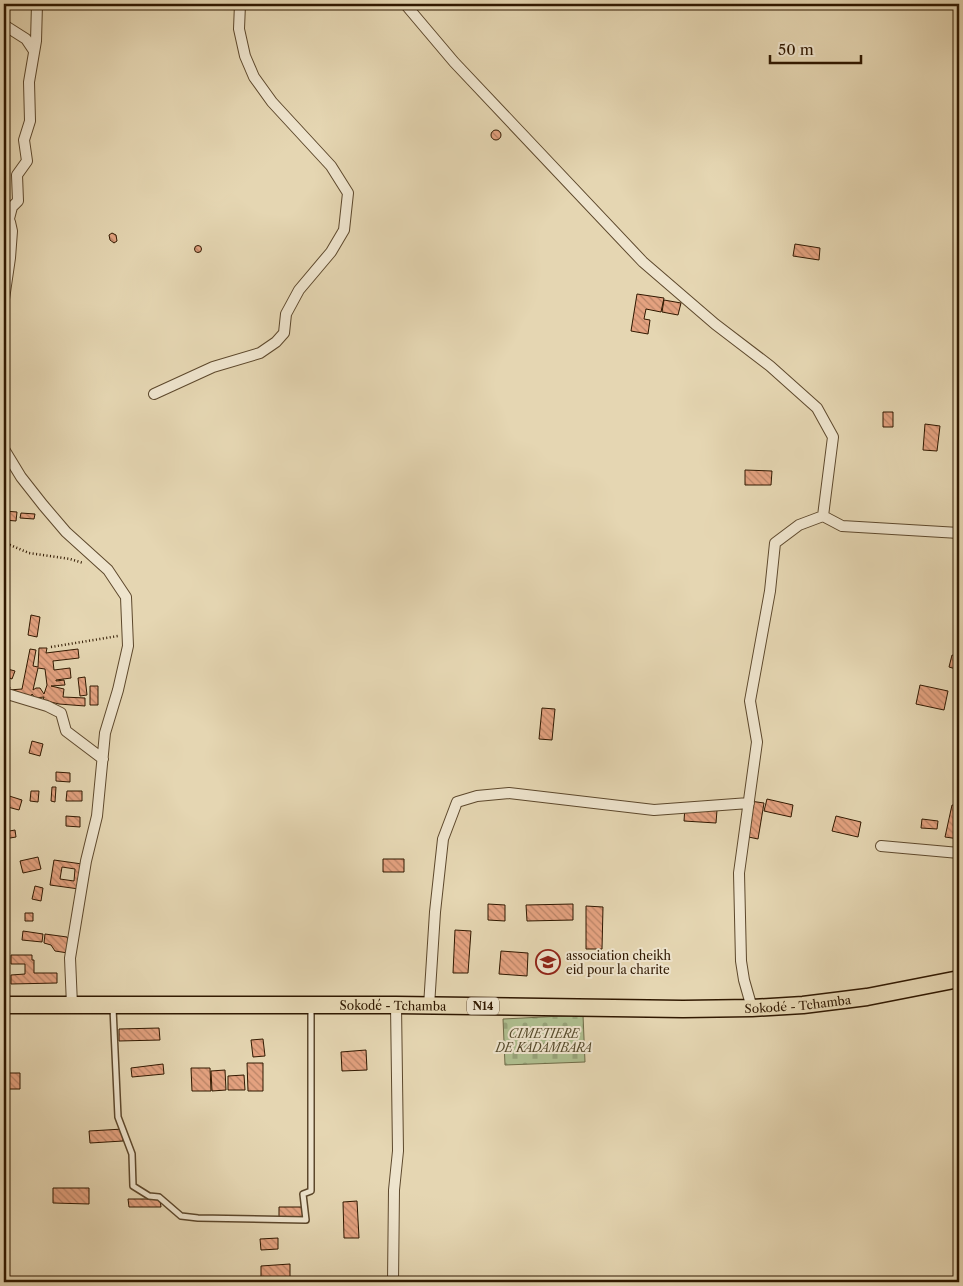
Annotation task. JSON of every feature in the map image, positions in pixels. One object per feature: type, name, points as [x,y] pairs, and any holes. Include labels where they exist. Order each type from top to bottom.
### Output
[{"type":"main road","name":"Sokodé - Tchamba","points":[[4,1005],[396,1005],[683,1009],[752,1008],[804,1005],[868,997],[959,979]]},
{"type":"street","points":[[4,238],[12,208],[18,201],[18,175],[27,161],[24,140],[30,121],[29,82],[36,41],[36,4]]},
{"type":"street","points":[[154,394],[213,367],[260,353],[276,342],[284,333],[286,314],[298,290],[331,252],[344,230],[348,193],[331,166],[272,102],[254,77],[245,56],[239,29],[240,4]]},
{"type":"street","points":[[405,4],[454,62],[643,262],[716,324],[770,366],[818,408],[833,437],[823,516]]},
{"type":"street","points":[[4,25],[26,39],[34,51]]},
{"type":"street","points":[[4,299],[7,254],[12,231],[9,218]]},
{"type":"street","points":[[4,449],[21,477],[43,505],[66,532],[108,570],[126,597],[128,646],[105,734],[97,816],[86,860],[70,958],[72,1005]]},
{"type":"street","points":[[752,1008],[741,961],[739,873],[757,742],[750,702],[770,591],[775,544],[800,525],[823,516],[842,526],[959,533]]},
{"type":"street","points":[[4,693],[48,706],[61,713],[66,731],[103,760]]},
{"type":"street","points":[[429,1006],[435,912],[443,839],[457,802],[477,796],[509,793],[654,810],[749,803]]},
{"type":"street","points":[[880,846],[959,853]]},
{"type":"street","points":[[393,1282],[394,1190],[398,1151],[396,1005]]},
{"type":"lane","points":[[113,1005],[118,1117],[132,1154],[133,1186],[149,1196],[159,1198],[181,1216],[275,1220],[306,1220],[303,1194],[311,1191],[311,1006]]},
{"type":"path","points":[[4,549],[10,545],[29,553],[85,563]]},
{"type":"path","points":[[51,647],[127,634]]},
{"type":"green space","name":"CIMETIERE DE KADAMBARA","points":[[583,1015],[585,1062],[505,1065],[503,1019]]},
{"type":"building","points":[[494,130],[498,130],[501,135],[500,139],[494,140],[491,137],[491,133]]},
{"type":"building","points":[[112,233],[116,235],[117,241],[114,243],[110,240],[109,235]]},
{"type":"building","points":[[795,244],[820,248],[819,260],[793,256]]},
{"type":"building","points":[[198,245],[202,249],[198,253],[194,249]]},
{"type":"building","points":[[637,294],[664,298],[661,312],[646,309],[644,319],[650,320],[648,334],[631,331]]},
{"type":"building","points":[[664,300],[681,303],[678,315],[662,312]]},
{"type":"building","points":[[883,412],[893,412],[893,427],[883,427]]},
{"type":"building","points":[[925,424],[940,426],[937,451],[923,450]]},
{"type":"building","points":[[745,470],[772,471],[771,485],[745,485]]},
{"type":"building","points":[[4,511],[17,512],[16,521],[4,520]]},
{"type":"building","points":[[21,513],[35,514],[34,519],[20,518]]},
{"type":"building","points":[[31,615],[40,617],[37,637],[28,635]]},
{"type":"building","points":[[39,648],[47,648],[46,653],[78,649],[79,658],[53,661],[54,670],[70,668],[71,678],[56,680],[64,680],[65,685],[51,686],[64,689],[63,697],[85,698],[85,706],[59,704],[43,700],[44,697],[35,698],[32,694],[31,696],[4,692],[4,685],[10,687],[9,690],[22,689],[30,649],[36,650],[33,666],[38,667]],"holes":[[[38,668],[45,669],[47,685],[44,694],[40,688],[33,690]]]},
{"type":"building","points":[[952,655],[959,657],[959,670],[949,667]]},
{"type":"building","points":[[4,668],[15,671],[12,679],[4,676]]},
{"type":"building","points":[[85,677],[87,695],[80,696],[78,678]]},
{"type":"building","points":[[920,685],[948,691],[944,710],[916,704]]},
{"type":"building","points":[[90,686],[98,686],[98,705],[90,705]]},
{"type":"building","points":[[542,708],[555,709],[552,740],[539,739]]},
{"type":"building","points":[[32,741],[43,744],[40,756],[29,753]]},
{"type":"building","points":[[56,772],[70,773],[70,782],[56,781]]},
{"type":"building","points":[[52,787],[56,787],[55,802],[51,801]]},
{"type":"building","points":[[31,791],[39,791],[38,802],[30,801]]},
{"type":"building","points":[[67,791],[82,791],[82,801],[66,801]]},
{"type":"building","points":[[6,795],[22,800],[19,810],[4,806]]},
{"type":"building","points":[[767,799],[793,805],[791,817],[764,811]]},
{"type":"building","points":[[750,801],[764,803],[758,839],[744,836]]},
{"type":"building","points":[[952,805],[959,806],[959,839],[945,837]]},
{"type":"building","points":[[685,807],[717,810],[716,823],[684,821]]},
{"type":"building","points":[[66,816],[80,817],[80,827],[66,826]]},
{"type":"building","points":[[836,816],[861,822],[858,837],[832,831]]},
{"type":"building","points":[[922,819],[938,821],[937,829],[921,828]]},
{"type":"building","points":[[15,830],[16,837],[4,839],[4,832]]},
{"type":"building","points":[[38,857],[41,869],[23,873],[20,861]]},
{"type":"building","points":[[383,859],[404,859],[404,872],[383,872]]},
{"type":"building","points":[[54,860],[82,864],[79,889],[50,885]],"holes":[[[62,867],[75,869],[74,881],[60,879]]]},
{"type":"building","points":[[35,886],[43,888],[41,901],[32,899]]},
{"type":"building","points":[[488,904],[505,905],[505,921],[488,920]]},
{"type":"building","points":[[573,904],[573,920],[527,921],[526,905]]},
{"type":"building","points":[[586,906],[603,907],[602,949],[586,949]]},
{"type":"building","points":[[25,913],[33,913],[33,921],[25,921]]},
{"type":"building","points":[[455,930],[471,931],[468,973],[453,973]]},
{"type":"building","points":[[23,931],[43,934],[42,942],[22,940]]},
{"type":"building","points":[[45,934],[67,937],[70,944],[68,953],[55,951],[51,945],[44,943]]},
{"type":"building","points":[[501,951],[528,953],[527,976],[499,974]]},
{"type":"building","points":[[11,955],[32,955],[34,973],[57,973],[57,983],[11,984],[11,975],[25,974],[25,964],[11,964]]},
{"type":"building","points":[[159,1028],[160,1040],[119,1041],[119,1029]]},
{"type":"building","points":[[263,1039],[265,1056],[253,1057],[251,1040]]},
{"type":"building","points":[[366,1050],[367,1070],[342,1071],[341,1052]]},
{"type":"building","points":[[247,1063],[263,1063],[263,1091],[248,1091]]},
{"type":"building","points":[[163,1064],[164,1074],[132,1077],[131,1068]]},
{"type":"building","points":[[191,1068],[210,1068],[211,1091],[192,1091]]},
{"type":"building","points":[[225,1070],[226,1090],[212,1091],[211,1071]]},
{"type":"building","points":[[4,1073],[20,1073],[20,1089],[4,1089]]},
{"type":"building","points":[[244,1075],[245,1090],[228,1090],[228,1076]]},
{"type":"building","points":[[123,1129],[123,1141],[90,1143],[89,1131]]},
{"type":"building","points":[[53,1188],[89,1188],[89,1204],[53,1203]]},
{"type":"building","points":[[128,1199],[160,1199],[161,1207],[129,1207]]},
{"type":"building","points":[[357,1201],[359,1238],[344,1238],[343,1202]]},
{"type":"building","points":[[279,1207],[303,1207],[304,1217],[279,1218]]},
{"type":"building","points":[[278,1238],[278,1249],[261,1250],[260,1239]]},
{"type":"building","points":[[290,1264],[290,1277],[261,1279],[261,1266]]},
{"type":"place","name":"association cheikh eid pour la charite","points":[[548,962]]}]
